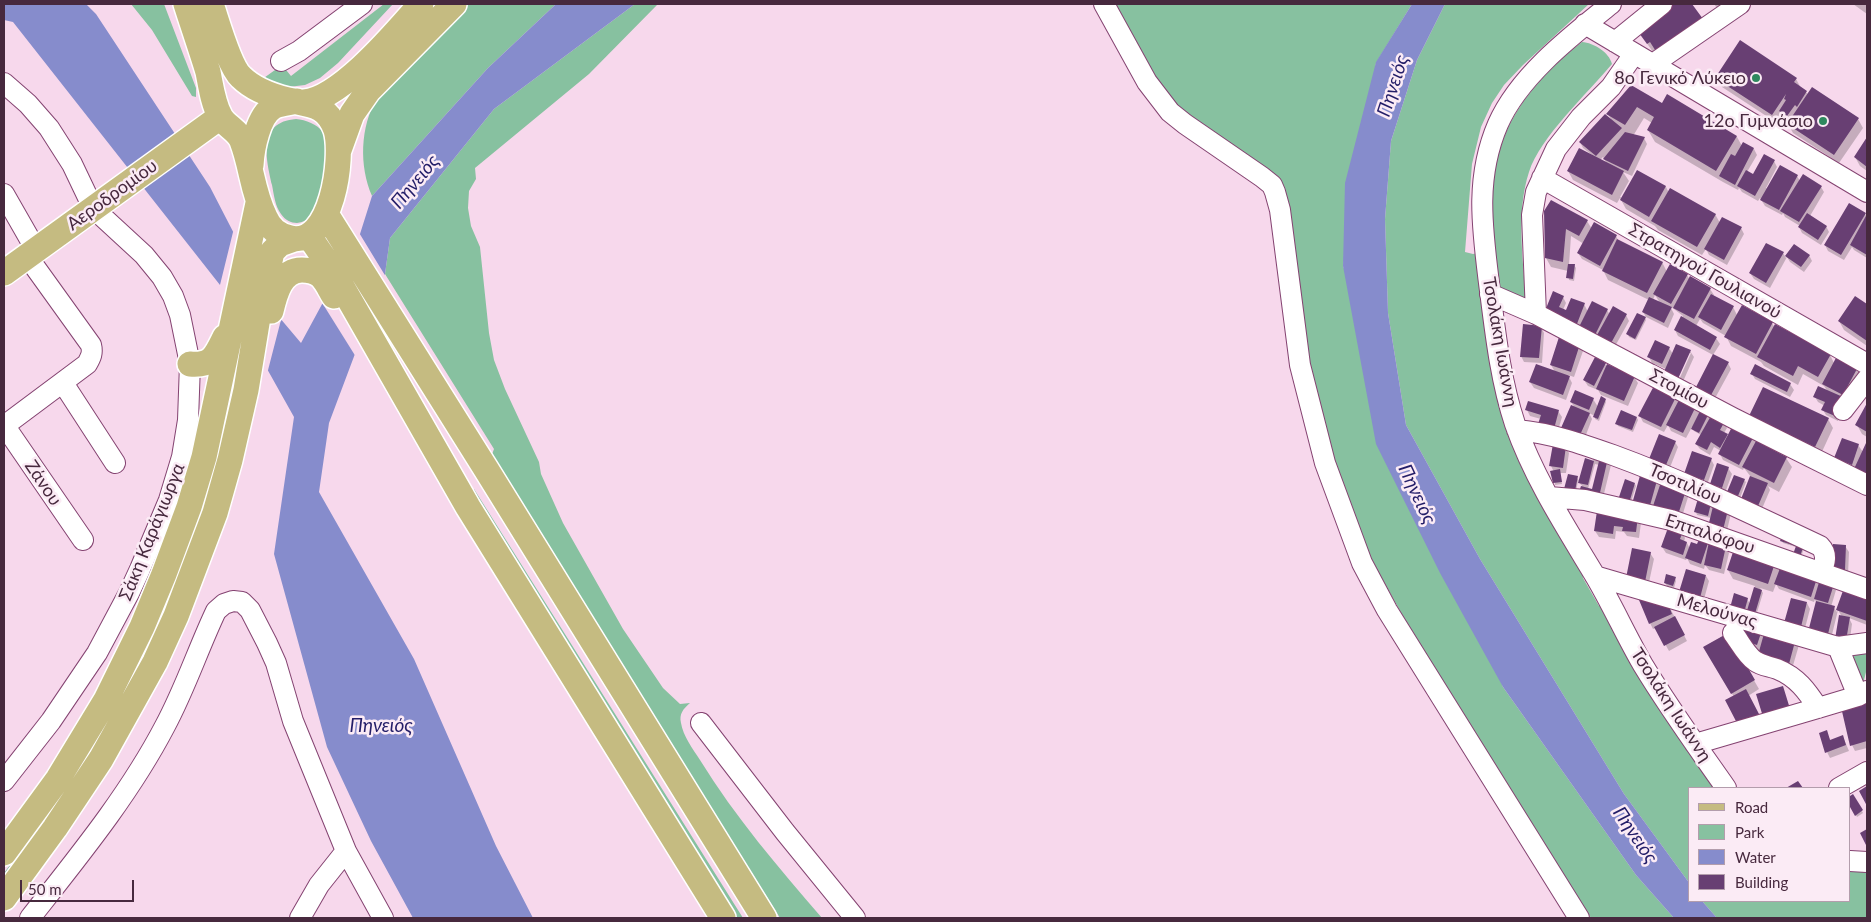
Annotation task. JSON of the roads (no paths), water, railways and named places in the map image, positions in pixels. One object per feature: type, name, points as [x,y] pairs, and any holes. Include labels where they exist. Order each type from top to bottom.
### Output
[{"type":"main road","points":[[186,4],[220,117],[239,136],[250,170],[256,213],[266,220],[273,230],[284,236],[301,237]]},
{"type":"main road","points":[[212,4],[227,51],[237,73],[254,86],[270,94],[317,106],[331,121],[335,129],[339,150]]},
{"type":"main road","points":[[250,170],[256,134],[267,113],[277,105],[312,101],[324,96],[370,60],[421,4]]},
{"type":"main road","points":[[4,898],[77,796],[106,751],[155,662],[180,607],[214,513],[233,447],[246,390],[260,305],[272,252],[280,244],[301,237],[317,228],[326,214],[332,197],[339,150],[352,114],[368,90],[454,4]]},
{"type":"main road","points":[[220,117],[222,99],[227,94],[236,88],[254,86]]},
{"type":"main road","name":"Αεροδρομίου","points":[[4,273],[220,117]]},
{"type":"main road","name":"Σάκη Καράγιωργα","points":[[4,853],[58,779],[106,700],[142,627],[164,574],[189,508],[204,457],[226,341],[256,213]]},
{"type":"main road","points":[[326,214],[764,918]]},
{"type":"main road","points":[[301,237],[358,315],[468,507],[723,918]]},
{"type":"main road","points":[[253,349],[266,329],[276,293],[287,276],[291,272],[302,270],[325,271]]},
{"type":"main road","points":[[190,364],[200,365],[208,362],[214,358],[226,341]]},
{"type":"street","points":[[281,61],[299,52],[362,4]]},
{"type":"street","points":[[1104,4],[1147,82],[1170,112],[1272,185],[1280,210],[1300,365],[1325,463],[1362,563],[1387,610],[1579,918]]},
{"type":"street","name":"Τσολάκη Ιωάννη","points":[[1611,4],[1552,53],[1525,82],[1507,107],[1498,126],[1487,160],[1481,204],[1482,228],[1498,350],[1518,430],[1548,497],[1595,576],[1643,664],[1725,787]]},
{"type":"street","points":[[1614,42],[1662,4]]},
{"type":"street","points":[[1652,64],[1740,4]]},
{"type":"street","points":[[1585,24],[1867,192]]},
{"type":"street","points":[[1536,314],[1532,216],[1536,192],[1550,161],[1564,138],[1581,117],[1611,87],[1634,54]]},
{"type":"street","name":"Σάκη Καράγιωργα","points":[[4,83],[28,104],[49,128],[72,164],[95,207],[144,255],[168,286],[180,315],[190,364],[188,420],[182,457],[169,500],[129,593],[97,653],[51,720],[6,772]]},
{"type":"street","name":"Στρατηγού Γουλιανού","points":[[1542,178],[1867,364]]},
{"type":"street","points":[[4,194],[32,253],[91,345],[92,351],[91,358],[87,364],[4,425]]},
{"type":"street","name":"Στομίου","points":[[1490,294],[1536,314],[1733,418],[1867,485]]},
{"type":"street","points":[[1843,410],[1867,378]]},
{"type":"street","points":[[63,383],[116,463]]},
{"type":"street","name":"Ζάνου","points":[[4,425],[83,540]]},
{"type":"street","name":"Τσοτιλίου","points":[[1518,430],[1539,432],[1586,446],[1664,475],[1820,546],[1824,550],[1826,559],[1821,573]]},
{"type":"street","name":"Επταλόφου","points":[[1548,497],[1585,500],[1671,520],[1867,589]]},
{"type":"street","name":"Μελούνας","points":[[1595,576],[1838,647],[1867,643]]},
{"type":"street","points":[[30,918],[106,817],[148,757],[177,702],[216,611],[224,604],[233,601],[242,602],[250,610],[268,642],[280,673],[293,721],[346,851],[383,918]]},
{"type":"street","points":[[1733,633],[1752,658],[1764,666],[1789,674],[1807,690],[1818,708]]},
{"type":"street","points":[[1696,744],[1863,693],[1838,647]]},
{"type":"street","points":[[701,723],[785,832],[855,918]]},
{"type":"street","points":[[1841,787],[1867,772]]},
{"type":"street","points":[[300,918],[320,885],[346,851]]},
{"type":"street","points":[[1851,861],[1867,862]]},
{"type":"water","name":"Πηνειός","points":[[4,4],[86,4],[96,14],[210,187],[274,311],[301,343],[360,234],[372,196],[488,68],[556,4],[635,4],[494,109],[390,238],[385,274],[329,423],[319,492],[414,659],[496,846],[533,918],[413,918],[371,841],[327,747],[274,554],[294,417],[220,285],[13,22],[4,20]]},
{"type":"water","name":"Πηνειός","points":[[1412,4],[1445,4],[1417,60],[1391,141],[1385,219],[1388,313],[1406,425],[1480,559],[1624,794],[1688,881],[1688,902],[1703,902],[1717,918],[1674,918],[1636,875],[1503,687],[1440,573],[1376,444],[1343,266],[1345,183],[1376,62]]},
{"type":"place","name":"8ο Γενικό Λύκειο","points":[[1756,78]]},
{"type":"place","name":"12ο Γυμνάσιο","points":[[1823,121]]}]
